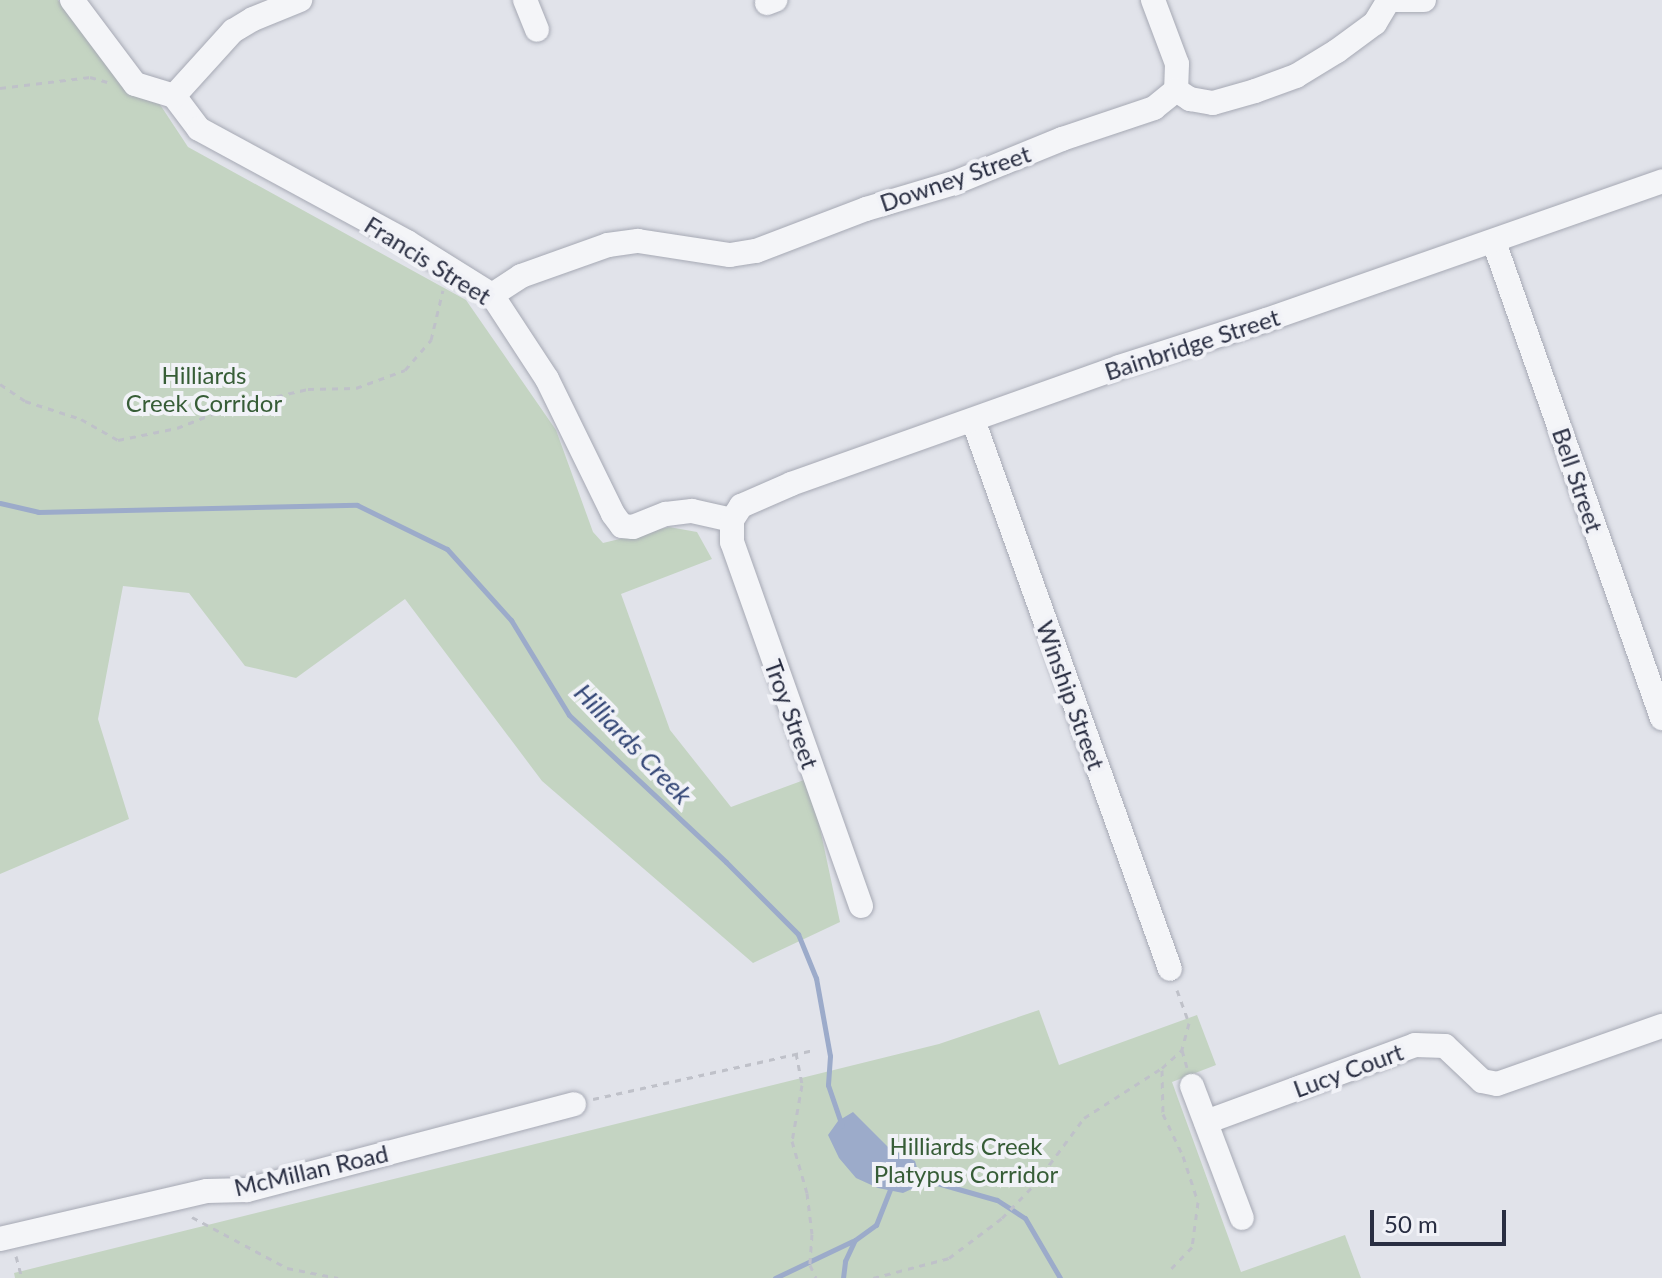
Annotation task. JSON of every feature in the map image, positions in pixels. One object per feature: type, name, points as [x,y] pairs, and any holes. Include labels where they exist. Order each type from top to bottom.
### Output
[{"type":"street","points":[[72,0],[135,84],[174,96],[233,31],[253,19],[300,0]]},
{"type":"street","points":[[525,0],[537,30]]},
{"type":"street","points":[[1153,0],[1177,64],[1176,90],[1190,99],[1213,103],[1296,76],[1375,23],[1391,0],[1424,0]]},
{"type":"street","name":"Downey Street","points":[[492,295],[521,276],[608,245],[638,241],[730,255],[756,251],[866,209],[954,183],[1062,139],[1154,108],[1176,90]]},
{"type":"street","name":"Francis Street","points":[[174,96],[199,129],[445,264],[492,295],[547,379],[613,514],[622,526],[633,527],[666,514],[692,511],[732,520]]},
{"type":"street","name":"Bainbridge Street","points":[[732,520],[741,506],[754,498],[1119,367],[1494,242],[1662,181]]},
{"type":"street","name":"Bell Street","points":[[1494,242],[1662,718]]},
{"type":"street","name":"Winship Street","points":[[973,420],[1170,969]]},
{"type":"street","name":"Troy Street","points":[[732,520],[730,531],[737,558],[861,906]]},
{"type":"street","name":"Lucy Court","points":[[1206,1122],[1415,1045],[1445,1046],[1482,1081],[1497,1084],[1662,1026]]},
{"type":"street","points":[[1192,1086],[1242,1218]]},
{"type":"street","name":"McMillan Road","points":[[0,1239],[180,1196],[207,1191],[247,1190],[574,1104]]},
{"type":"path","points":[[0,88],[90,77],[110,82]]},
{"type":"path","points":[[0,384],[25,401],[81,419],[118,440],[177,428],[230,407],[308,389],[356,388],[405,370],[431,340],[445,264]]},
{"type":"path","points":[[1170,969],[1189,1023],[1182,1050],[1192,1086]]},
{"type":"path","points":[[574,1104],[662,1081],[814,1050]]},
{"type":"path","points":[[873,1278],[949,1258],[1002,1218],[1035,1184],[1084,1118],[1162,1068],[1182,1050]]},
{"type":"path","points":[[796,1053],[802,1085],[792,1141],[807,1193],[812,1234],[810,1265],[816,1278]]},
{"type":"path","points":[[1162,1068],[1163,1114],[1183,1156],[1198,1202],[1192,1247],[1167,1273]]},
{"type":"path","points":[[180,1196],[193,1220],[287,1268],[338,1278]]},
{"type":"green space","name":"Hilliards Creek Corridor","points":[[0,0],[58,0],[126,88],[159,103],[188,147],[466,300],[556,430],[593,532],[603,543],[669,527],[697,532],[712,559],[621,594],[670,730],[731,807],[804,780],[818,819],[840,922],[753,963],[542,781],[405,599],[296,678],[245,666],[189,593],[123,586],[98,719],[129,819],[0,874]]},
{"type":"green space","name":"Hilliards Creek Platypus Corridor","points":[[1039,1010],[1059,1065],[1197,1015],[1216,1065],[1172,1082],[1241,1272],[1345,1235],[1361,1278],[15,1278],[14,1273],[939,1044]]},
{"type":"water","points":[[853,1112],[889,1148],[915,1161],[920,1178],[916,1187],[903,1193],[878,1188],[856,1178],[839,1158],[828,1135],[838,1121]]},
{"type":"waterway","name":"Hilliards Creek","points":[[0,503],[38,512],[357,505],[447,549],[511,620],[569,715],[798,934],[816,978],[830,1056],[828,1085],[842,1126]]},
{"type":"waterway","name":"Hilliards Creek","points":[[916,1177],[997,1200],[1025,1218],[1060,1278]]},
{"type":"waterway","points":[[843,1278],[845,1261],[855,1240],[876,1225],[891,1187]]},
{"type":"waterway","points":[[775,1278],[853,1241]]}]
